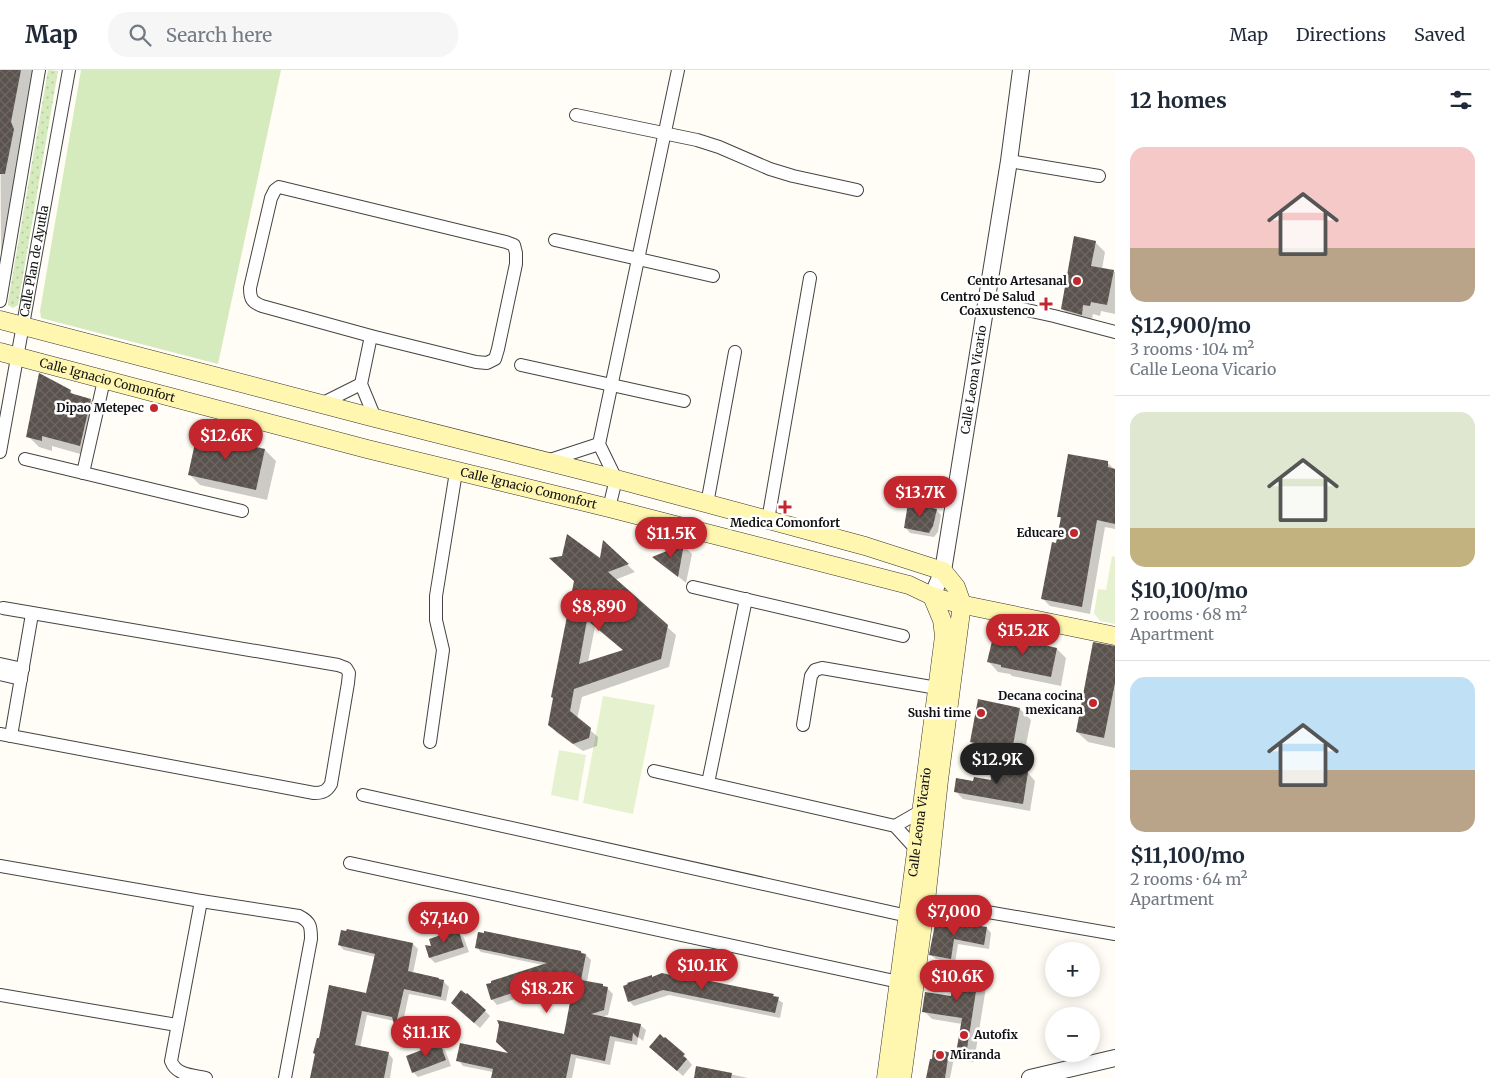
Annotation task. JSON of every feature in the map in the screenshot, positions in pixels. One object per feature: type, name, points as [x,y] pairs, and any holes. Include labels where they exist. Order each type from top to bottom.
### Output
[{"type":"main road","points":[[0,320],[616,479],[865,546],[943,571],[956,587],[962,604]]},
{"type":"main road","name":"Calle Ignacio Comonfort","points":[[0,352],[456,472],[609,508],[909,586],[932,596],[962,604],[1115,636]]},
{"type":"main road","name":"Calle Leona Vicario","points":[[902,1078],[915,905],[916,848],[921,811],[932,779],[937,688],[944,636],[942,620],[932,596]]},
{"type":"main road","name":"Calle Leona Vicario","points":[[886,1078],[899,982],[915,905],[932,779],[962,604]]},
{"type":"street","points":[[0,301],[39,70]]},
{"type":"street","name":"Calle Plan de Ayutla","points":[[0,452],[69,70]]},
{"type":"street","points":[[609,508],[616,479],[599,444],[678,70]]},
{"type":"street","name":"Calle Leona Vicario","points":[[932,596],[943,571],[1009,161],[1021,70]]},
{"type":"street","points":[[576,116],[665,132],[719,147],[792,176],[857,190]]},
{"type":"street","points":[[1009,161],[1099,176]]},
{"type":"street","points":[[279,187],[514,245],[516,264],[495,359],[487,363],[476,362],[372,336],[262,306],[254,302],[250,297],[250,288],[271,198],[279,187]]},
{"type":"street","points":[[555,240],[714,276]]},
{"type":"street","points":[[768,520],[810,278]]},
{"type":"street","points":[[986,301],[1115,332]]},
{"type":"street","points":[[372,336],[361,384],[376,418]]},
{"type":"street","points":[[707,504],[735,352]]},
{"type":"street","points":[[522,365],[684,401]]},
{"type":"street","points":[[83,473],[104,380]]},
{"type":"street","points":[[321,404],[361,384]]},
{"type":"street","points":[[546,462],[599,444]]},
{"type":"street","points":[[26,459],[242,512]]},
{"type":"street","points":[[430,742],[442,650],[436,620],[436,603],[456,472]]},
{"type":"street","points":[[693,587],[904,636]]},
{"type":"street","points":[[708,783],[746,599]]},
{"type":"street","points":[[3,608],[338,665],[346,668],[349,673],[348,683],[331,784],[327,790],[314,793],[6,735],[22,674],[32,614]]},
{"type":"street","points":[[0,664],[22,674]]},
{"type":"street","points":[[802,725],[812,676],[815,670],[822,668],[937,688]]},
{"type":"street","points":[[0,674],[22,674]]},
{"type":"street","points":[[654,771],[894,826],[916,848]]},
{"type":"street","points":[[363,795],[915,905],[1115,934]]},
{"type":"street","points":[[894,826],[921,811]]},
{"type":"street","points":[[350,863],[899,982]]},
{"type":"street","points":[[0,866],[299,916],[307,920],[311,928],[311,939],[284,1078]]},
{"type":"street","points":[[201,901],[171,1061],[177,1071],[206,1078]]},
{"type":"street","points":[[0,995],[177,1025]]},
{"type":"street","points":[[1030,1078],[1115,1058]]},
{"type":"green space","points":[[48,70],[58,71],[18,305],[13,308],[8,305],[8,302]]},
{"type":"green space","points":[[81,70],[281,70],[218,364],[41,318],[40,311]]},
{"type":"green space","points":[[1112,556],[1115,557],[1115,624],[1100,621],[1094,613],[1098,589],[1106,590]]},
{"type":"green space","points":[[603,696],[655,705],[633,814],[583,803]]},
{"type":"green space","points":[[559,750],[586,755],[578,801],[551,795]]},
{"type":"building","points":[[0,70],[21,70],[11,122],[14,129],[5,174],[0,174]]},
{"type":"building","name":"Centro Artesanal","points":[[1074,236],[1096,241],[1091,266],[1114,270],[1107,305],[1091,302],[1090,306],[1083,305],[1082,315],[1061,309]]},
{"type":"building","points":[[39,373],[71,390],[70,393],[91,399],[80,446],[42,436],[42,441],[26,437]]},
{"type":"building","points":[[204,428],[214,431],[213,437],[265,449],[256,490],[188,475],[197,434],[203,435]]},
{"type":"building","name":"Educare","points":[[1068,454],[1108,461],[1108,467],[1115,469],[1115,524],[1097,520],[1082,607],[1041,599],[1052,542],[1056,543],[1061,517],[1057,517]]},
{"type":"building","points":[[908,503],[937,509],[933,526],[929,533],[904,528]]},
{"type":"building","points":[[567,534],[600,558],[603,540],[629,564],[608,572],[668,625],[661,659],[574,689],[570,711],[591,728],[589,738],[573,744],[548,725],[553,698],[551,697],[574,581],[549,558],[562,556]],"holes":[[[587,620],[623,650],[579,664]]]},
{"type":"building","points":[[684,544],[678,577],[652,557]]},
{"type":"building","points":[[993,637],[1026,644],[1027,641],[1057,648],[1051,677],[1001,667],[1001,665],[987,662]]},
{"type":"building","points":[[1093,642],[1115,646],[1115,683],[1104,738],[1076,732]]},
{"type":"building","points":[[978,699],[1020,708],[1012,750],[970,742]]},
{"type":"building","points":[[1009,765],[1008,769],[1028,772],[1023,804],[954,792],[956,778],[973,781],[974,777],[991,780],[990,766]]},
{"type":"building","points":[[936,919],[987,927],[984,945],[954,939],[951,959],[929,955]]},
{"type":"building","points":[[347,929],[413,943],[408,971],[444,980],[441,997],[404,989],[395,1028],[392,1017],[362,1011],[355,1045],[389,1052],[384,1078],[310,1078],[315,1054],[313,1053],[317,1038],[319,1038],[329,985],[366,993],[375,954],[338,945],[341,930],[346,931]]},
{"type":"building","points":[[453,931],[454,933],[459,932],[464,947],[429,958],[425,945],[431,946],[429,939]]},
{"type":"building","points":[[484,931],[581,951],[581,953],[586,954],[581,980],[603,984],[603,986],[608,987],[604,1010],[591,1014],[641,1024],[638,1038],[633,1033],[632,1041],[610,1036],[605,1061],[571,1054],[566,1078],[491,1078],[493,1069],[456,1061],[460,1043],[508,1053],[496,1042],[499,1025],[497,1020],[564,1034],[571,997],[527,988],[491,1000],[486,984],[547,963],[475,948],[478,932],[484,933]]},
{"type":"building","points":[[956,963],[974,966],[973,971],[979,972],[966,1055],[956,1053],[962,1018],[922,1012],[925,992],[951,996]]},
{"type":"building","points":[[662,973],[675,976],[676,974],[774,994],[773,996],[779,997],[775,1013],[663,990],[628,1002],[623,986],[627,983]]},
{"type":"building","points":[[461,990],[486,1010],[474,1023],[451,1003]]},
{"type":"building","points":[[660,1034],[685,1054],[683,1056],[687,1059],[677,1071],[649,1047]]},
{"type":"building","points":[[440,1043],[446,1060],[412,1073],[406,1056]]},
{"type":"building","points":[[933,1050],[949,1052],[945,1078],[926,1078]]},
{"type":"building","points":[[696,1066],[732,1073],[731,1078],[694,1078]]},
{"type":"place","name":"Centro Artesanal","points":[[1077,281]]},
{"type":"place","name":"Centro De Salud Coaxustenco","points":[[1046,304]]},
{"type":"place","name":"Dipao Metepec","points":[[154,408]]},
{"type":"place","name":"Medica Comonfort","points":[[785,507]]},
{"type":"place","name":"Educare","points":[[1074,533]]},
{"type":"place","name":"Decana cocina mexicana","points":[[1093,703]]},
{"type":"place","name":"Sushi time","points":[[981,713]]},
{"type":"place","name":"Autofix","points":[[964,1035]]},
{"type":"place","name":"Miranda","points":[[940,1055]]}]
